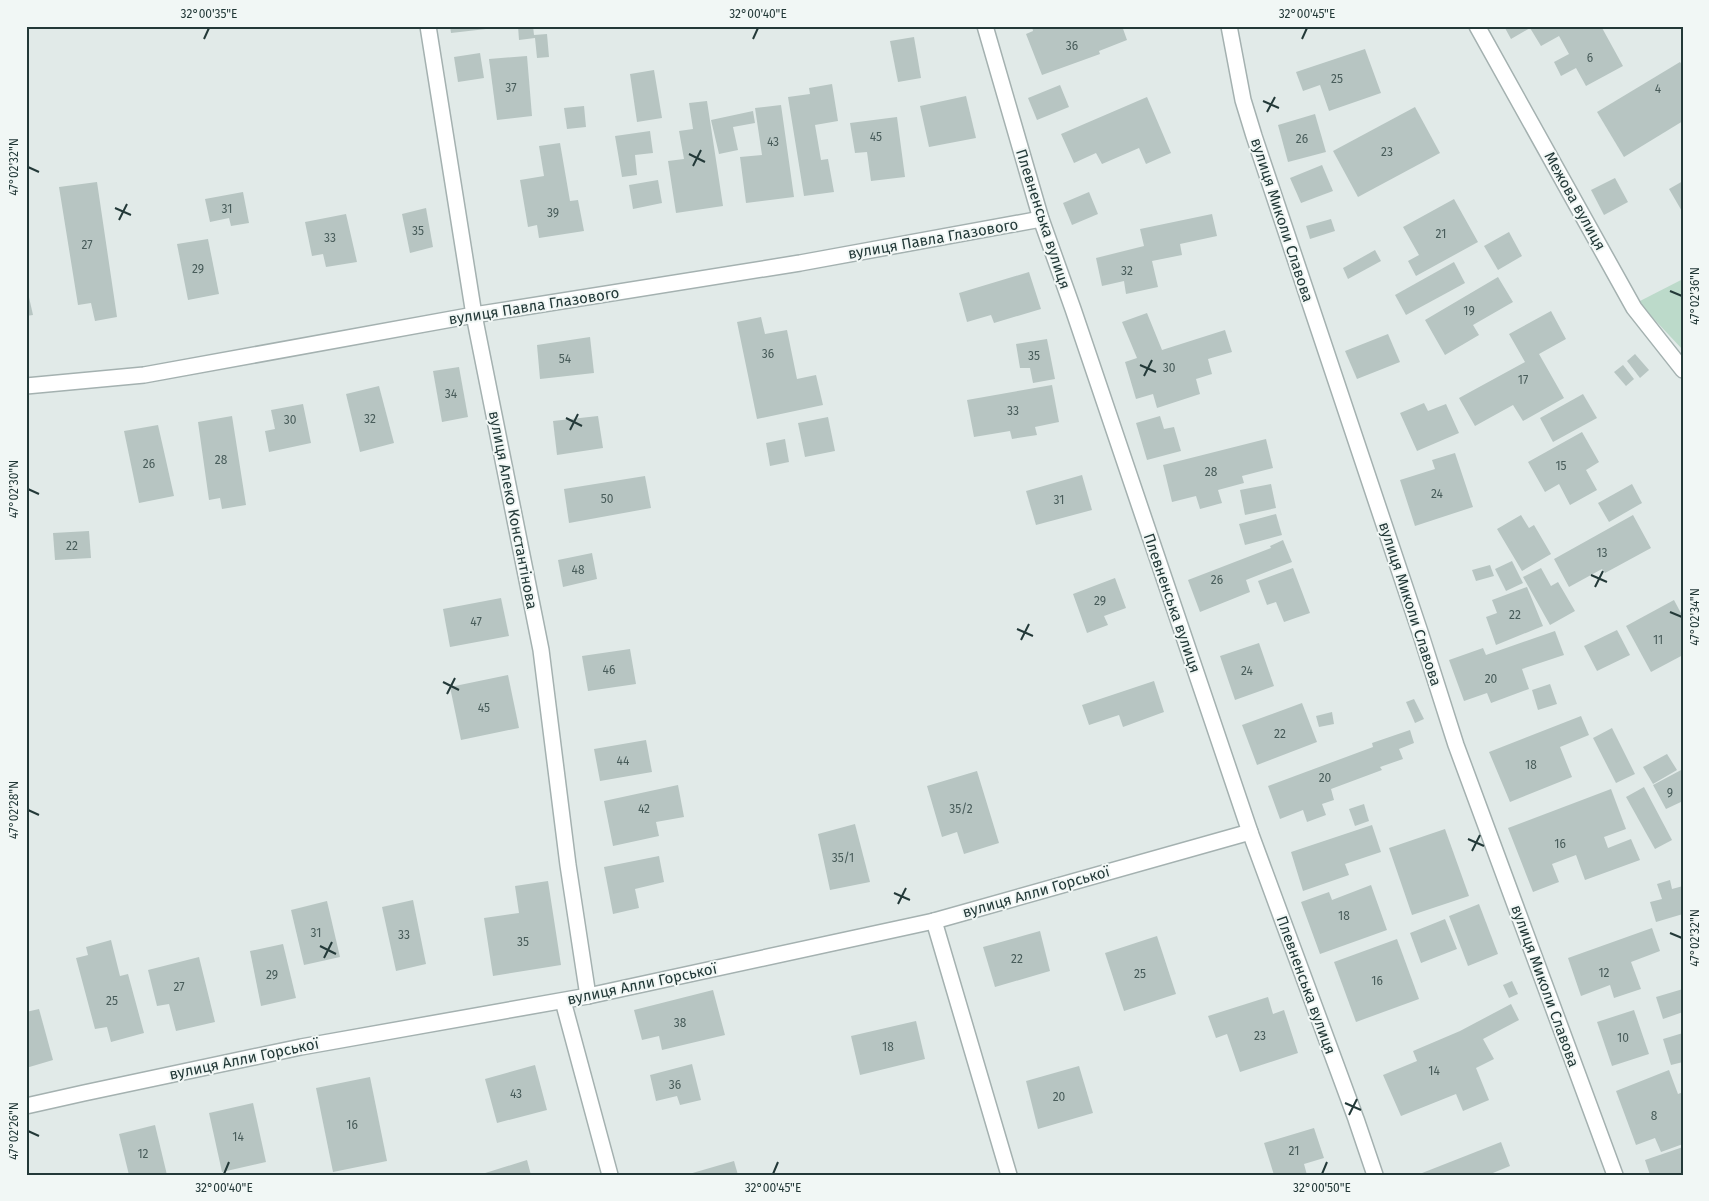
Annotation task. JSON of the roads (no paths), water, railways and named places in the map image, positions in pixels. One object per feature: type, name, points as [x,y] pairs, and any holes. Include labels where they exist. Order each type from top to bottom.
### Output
[{"type":"street","name":"вулиця Алеко Константінова","points":[[428,26],[474,315],[541,650],[568,864],[588,996]]},
{"type":"street","name":"Плевненська вулиця","points":[[985,26],[1040,219],[1076,319],[1250,832],[1375,1175]]},
{"type":"street","name":"вулиця Миколи Славова","points":[[1229,26],[1243,100],[1254,136],[1456,744],[1614,1175]]},
{"type":"street","name":"Межова вулиця","points":[[1476,26],[1634,308],[1683,370]]},
{"type":"street","name":"вулиця Павла Глазового","points":[[26,386],[144,375],[474,315],[800,262],[1040,219]]},
{"type":"street","name":"вулиця Алли Горської","points":[[26,1106],[84,1092],[301,1047],[588,996],[934,921],[1250,832]]},
{"type":"street","points":[[934,921],[1009,1175]]},
{"type":"street","points":[[563,1000],[610,1175]]}]
